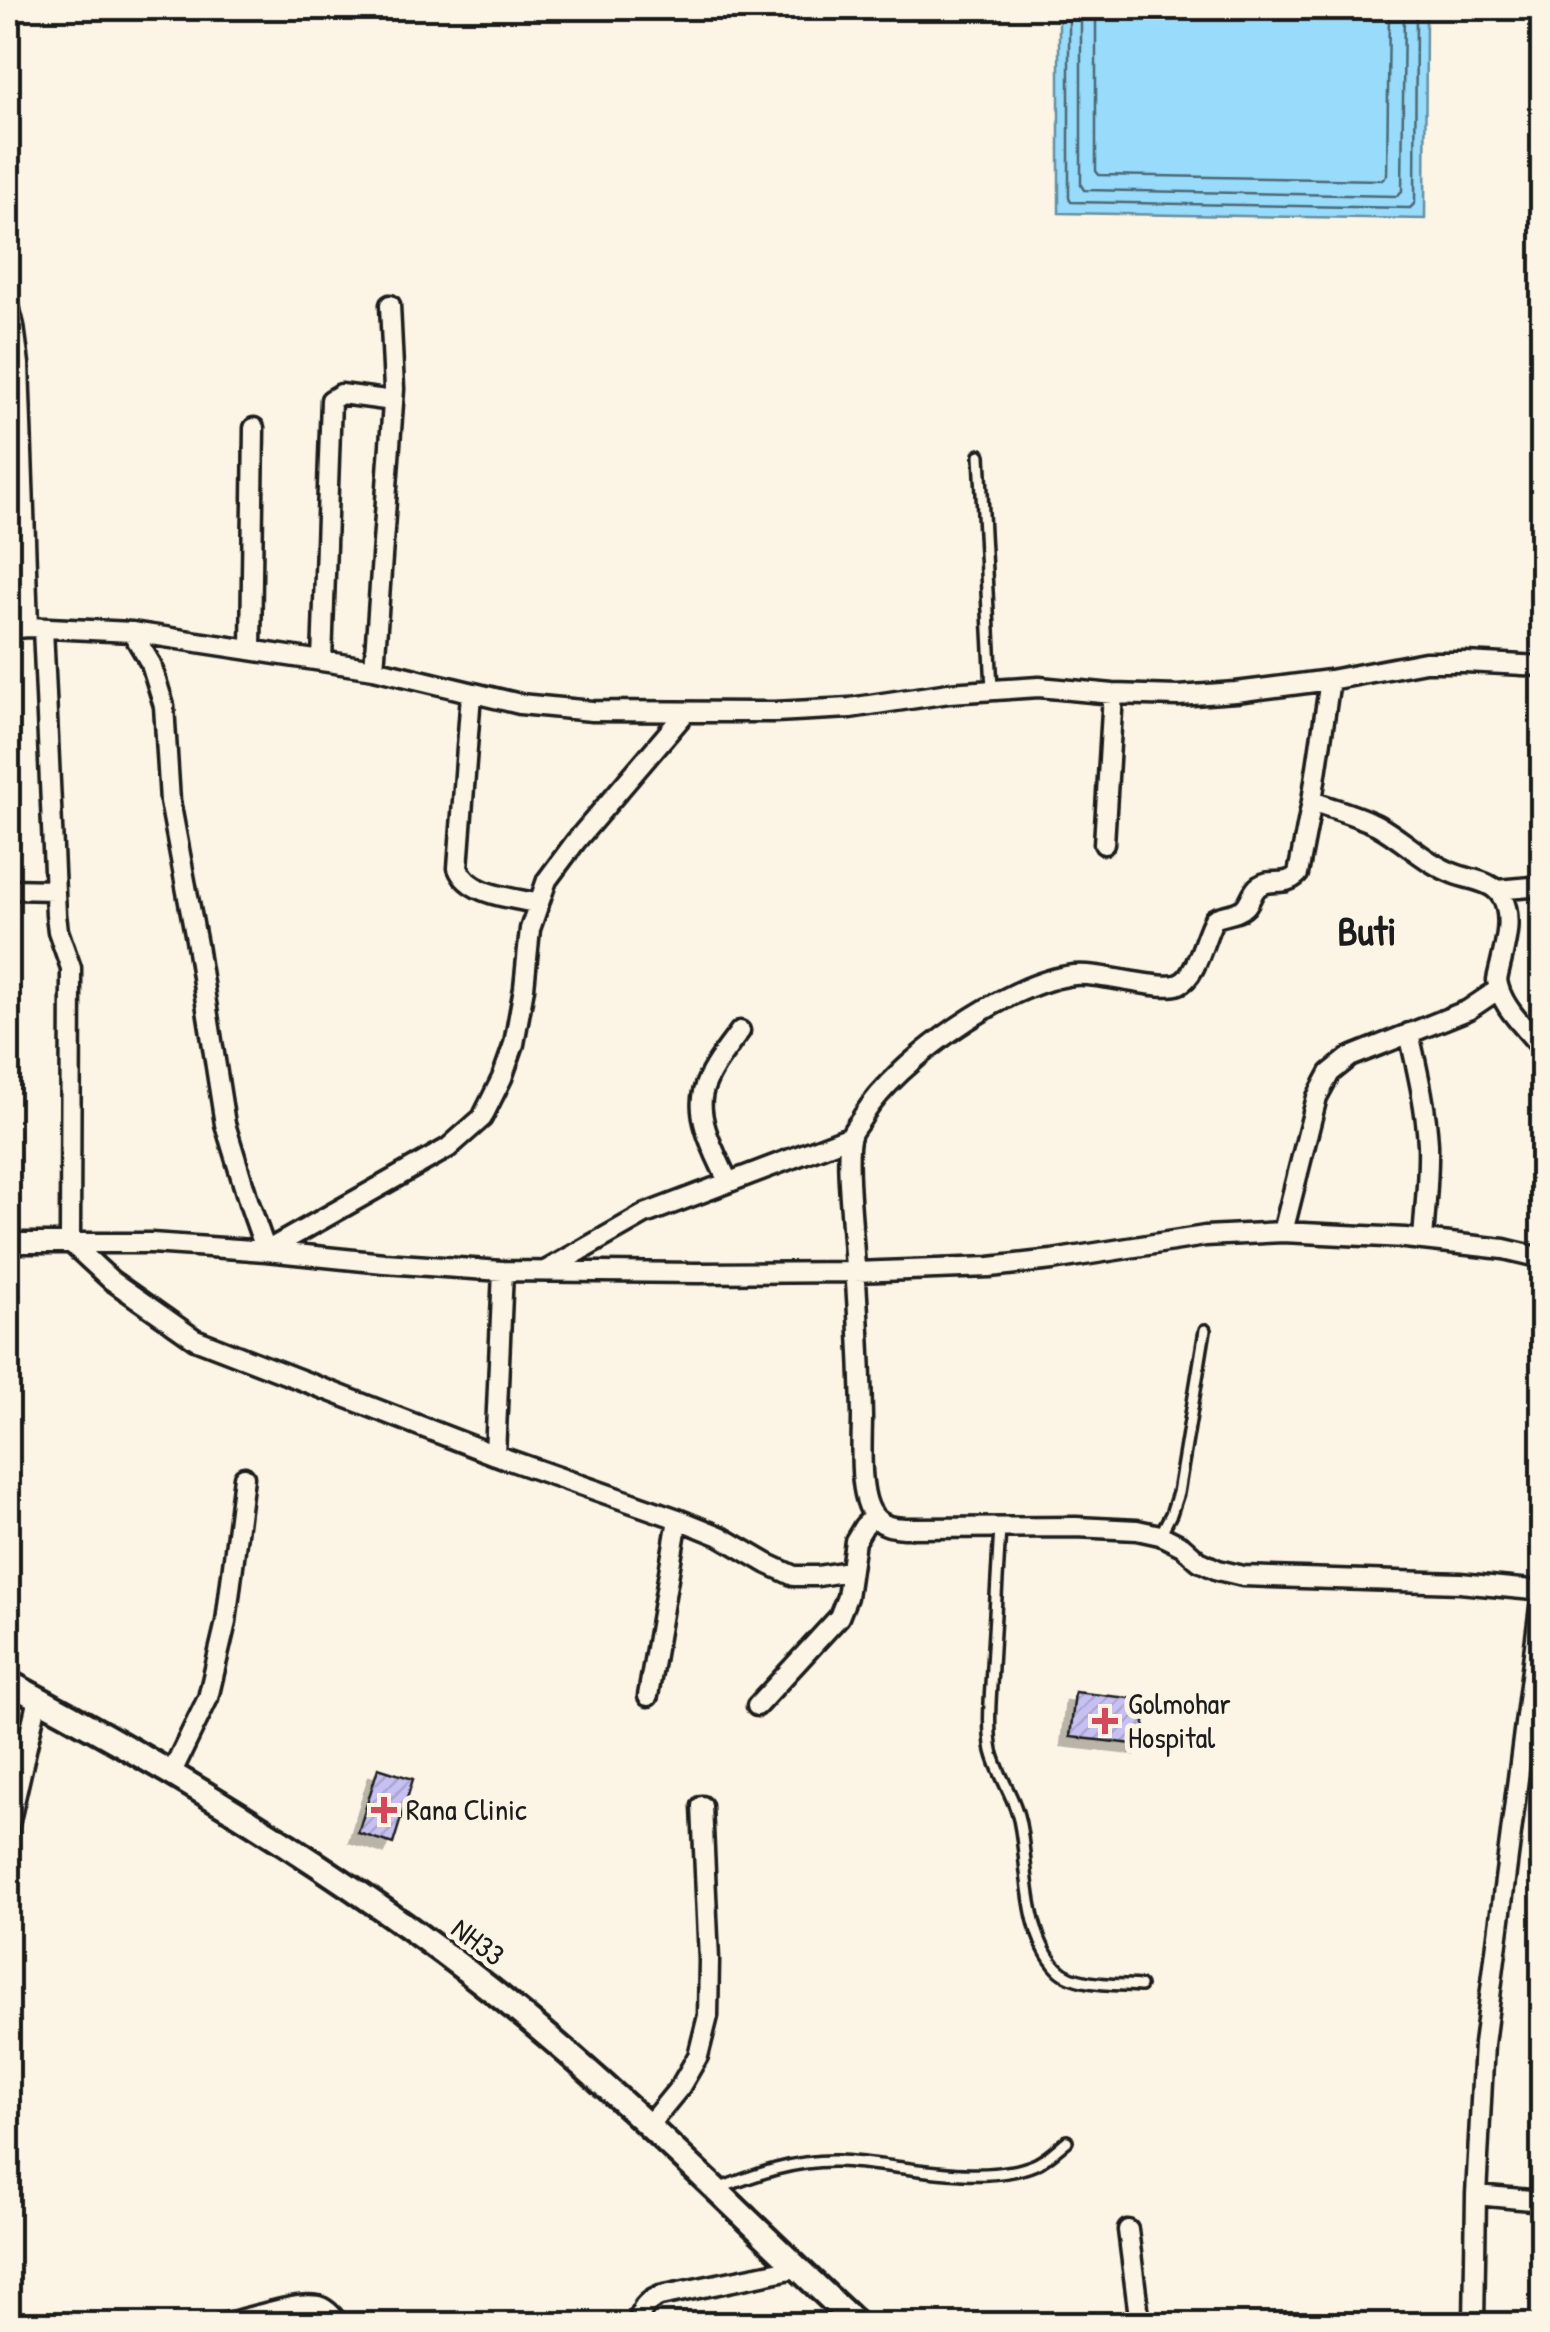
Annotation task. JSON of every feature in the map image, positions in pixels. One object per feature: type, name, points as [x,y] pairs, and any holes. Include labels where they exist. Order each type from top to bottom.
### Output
[{"type":"main road","name":"NH33","points":[[8,1682],[249,1820],[406,1925],[554,2041],[857,2324]]},
{"type":"street","points":[[8,302],[19,364],[54,890],[58,931],[66,948],[72,982],[70,1242],[111,1280],[196,1339],[495,1455],[678,1518],[794,1576],[849,1572]]},
{"type":"street","points":[[374,670],[393,401],[390,304]]},
{"type":"street","points":[[322,661],[331,400],[340,394],[393,401]]},
{"type":"street","points":[[251,650],[254,428]]},
{"type":"street","points":[[8,628],[132,632],[374,670],[520,704],[592,711],[775,712],[850,708],[992,688],[1178,696],[1330,680],[1425,662],[1542,666]]},
{"type":"street","points":[[132,632],[151,664],[164,706],[170,801],[226,1124],[266,1251]]},
{"type":"street","points":[[1330,680],[1298,874],[1286,883],[1260,885],[1240,911],[1214,919],[1189,978],[1166,987],[1111,976],[1074,975],[1032,986],[974,1016],[918,1056],[872,1102],[851,1136],[849,1178],[863,1472],[866,1502],[873,1517],[886,1526],[1138,1530],[1160,1534],[1209,1566],[1243,1576],[1542,1591],[1484,2044],[1474,2324]]},
{"type":"street","points":[[471,694],[458,868],[462,879],[475,888],[539,904]]},
{"type":"street","points":[[1104,844],[1113,694]]},
{"type":"street","points":[[266,1251],[448,1148],[482,1118],[514,1044],[530,929],[548,880],[686,712]]},
{"type":"street","points":[[1312,801],[1376,825],[1431,863],[1497,890],[1508,922],[1497,980],[1499,989],[1505,1004],[1542,1049]]},
{"type":"street","points":[[1497,890],[1542,886]]},
{"type":"street","points":[[8,889],[54,890]]},
{"type":"street","points":[[1283,1232],[1317,1098],[1330,1073],[1350,1056],[1468,1010],[1499,989]]},
{"type":"street","points":[[728,1182],[703,1115],[703,1093],[740,1031]]},
{"type":"street","points":[[1409,1032],[1428,1142],[1422,1240]]},
{"type":"street","points":[[545,1271],[645,1214],[851,1136]]},
{"type":"street","points":[[8,1243],[150,1243],[503,1271],[855,1272],[990,1267],[1205,1236],[1283,1232],[1422,1240],[1504,1249],[1542,1258]]},
{"type":"street","points":[[495,1455],[503,1271]]},
{"type":"street","points":[[171,1774],[208,1698],[226,1622],[244,1477]]},
{"type":"street","points":[[757,1706],[839,1617],[847,1597],[855,1541],[873,1517]]},
{"type":"street","points":[[648,1696],[678,1518]]},
{"type":"street","points":[[8,1829],[38,1698]]},
{"type":"street","points":[[648,2126],[680,2087],[698,2056],[708,2016],[702,1806]]},
{"type":"street","points":[[1476,2195],[1542,2201]]},
{"type":"street","points":[[1128,2230],[1140,2324]]},
{"type":"street","points":[[638,2324],[647,2302],[660,2296],[796,2268]]},
{"type":"street","points":[[222,2324],[304,2305],[322,2315],[332,2314],[339,2324]]},
{"type":"lane","points":[[980,456],[992,688]]},
{"type":"lane","points":[[1160,1534],[1178,1493],[1205,1330]]},
{"type":"lane","points":[[1000,1528],[990,1704],[992,1749],[1018,1814],[1034,1920],[1059,1970],[1084,1980],[1140,1986]]},
{"type":"lane","points":[[715,2190],[797,2163],[836,2161],[976,2174],[1015,2172],[1040,2162],[1067,2142]]},
{"type":"water","points":[[1059,8],[1426,8],[1425,219],[1059,213]]},
{"type":"building","points":[[1075,1692],[1147,1700],[1143,1745],[1070,1737]]},
{"type":"building","points":[[378,1768],[413,1779],[393,1844],[358,1833]]},
{"type":"place","name":"Golmohar Hospital","points":[[1105,1721]]},
{"type":"place","name":"Rana Clinic","points":[[384,1810]]},
{"type":"district","name":"Buti","points":[[1367,931]]}]
